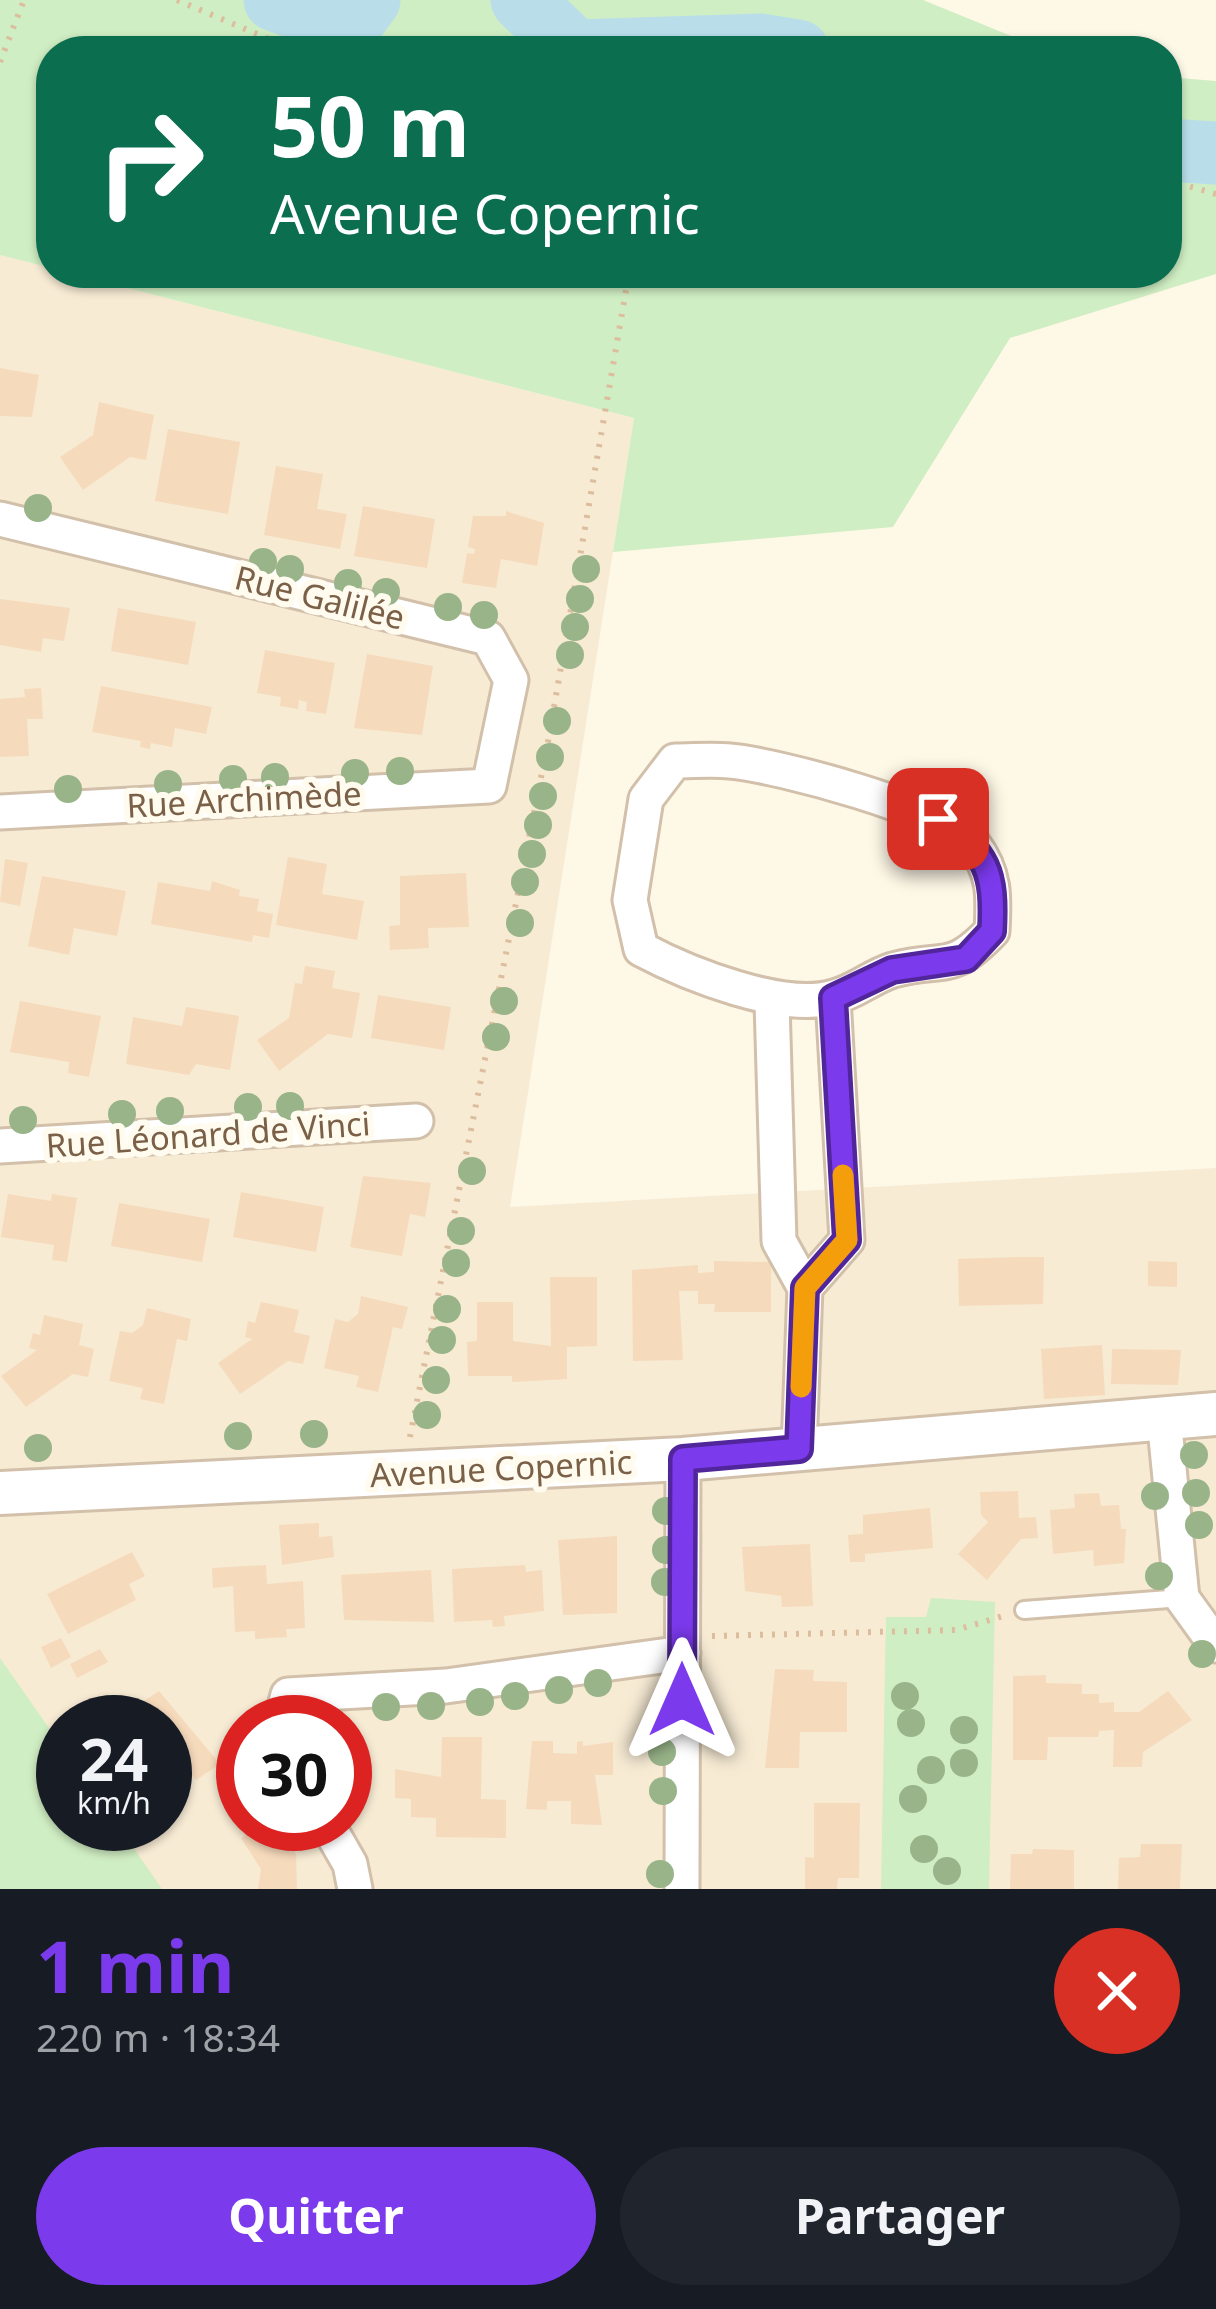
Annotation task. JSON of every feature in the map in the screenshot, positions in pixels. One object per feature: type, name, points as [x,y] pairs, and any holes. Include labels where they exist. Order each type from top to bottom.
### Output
[{"type":"street","name":"Rue Galilée","points":[[0,519],[488,638],[511,680],[489,786]]},
{"type":"street","points":[[675,761],[733,761],[839,786],[938,819],[971,841],[994,880],[992,931],[966,959],[892,970],[833,998],[772,1002],[744,986],[679,969],[641,949],[630,901],[646,799],[675,761]]},
{"type":"street","name":"Rue Archimède","points":[[0,812],[489,786]]},
{"type":"street","points":[[805,1288],[847,1240],[833,998]]},
{"type":"street","points":[[772,1002],[779,1241],[805,1288],[799,1449]]},
{"type":"street","name":"Rue Léonard de Vinci","points":[[0,1146],[416,1121]]},
{"type":"street","name":"Avenue Copernic","points":[[0,1493],[683,1459],[1216,1414]]},
{"type":"street","points":[[1164,1418],[1182,1598],[1216,1645]]},
{"type":"street","points":[[682,1889],[683,1459]]},
{"type":"street","points":[[288,1695],[446,1686],[683,1645]]},
{"type":"street","points":[[343,1851],[355,1889]]},
{"type":"lane","points":[[1024,1610],[1182,1598]]},
{"type":"path","points":[[0,62],[25,0]]},
{"type":"path","points":[[177,0],[262,36]]},
{"type":"path","points":[[1182,184],[1216,194]]},
{"type":"path","points":[[409,1473],[409,1440],[544,765],[626,288]]},
{"type":"path","points":[[683,1645],[956,1630],[1024,1610]]},
{"type":"shaded area","points":[[0,255],[36,264],[36,288],[127,288],[634,418],[510,1207],[1216,1168],[1216,1889],[0,1889]]},
{"type":"green space","points":[[0,0],[923,0],[1011,36],[36,36],[36,264],[0,255]]},
{"type":"green space","points":[[1182,78],[1216,81],[1216,274],[1182,285]]},
{"type":"green space","points":[[127,288],[1171,288],[1010,338],[893,527],[613,552],[634,418]]},
{"type":"green space","points":[[931,1598],[995,1602],[989,1889],[881,1889],[886,1617],[926,1617]]},
{"type":"green space","points":[[0,1658],[36,1709],[36,1851],[136,1851],[162,1889],[0,1889]]},
{"type":"building","points":[[0,368],[39,375],[32,417],[0,416]]},
{"type":"building","points":[[99,402],[154,415],[146,460],[130,457],[83,490],[60,457],[93,435]]},
{"type":"building","points":[[168,429],[240,442],[228,514],[155,501]]},
{"type":"building","points":[[276,466],[323,474],[317,509],[347,514],[340,549],[264,535]]},
{"type":"building","points":[[363,506],[435,519],[427,568],[354,556]]},
{"type":"building","points":[[506,511],[544,523],[537,566],[501,559],[496,588],[462,583],[467,553],[474,554],[475,549],[468,547],[473,516],[506,516]]},
{"type":"building","points":[[0,599],[70,608],[64,641],[43,638],[41,652],[0,645]]},
{"type":"building","points":[[118,608],[196,622],[188,665],[111,651]]},
{"type":"building","points":[[265,650],[335,663],[326,714],[306,711],[307,702],[299,700],[298,709],[280,706],[281,697],[257,693]]},
{"type":"building","points":[[367,654],[433,666],[422,735],[354,728]]},
{"type":"building","points":[[101,686],[212,707],[206,734],[175,728],[172,747],[151,743],[150,749],[140,747],[141,741],[92,732]]},
{"type":"building","points":[[41,688],[43,719],[27,719],[29,756],[0,757],[0,699],[25,697],[24,689]]},
{"type":"building","points":[[288,857],[327,864],[322,894],[364,901],[357,940],[276,925]]},
{"type":"building","points":[[5,859],[28,863],[20,906],[0,902]]},
{"type":"building","points":[[466,873],[469,927],[428,928],[429,948],[390,950],[389,926],[400,925],[400,876]]},
{"type":"building","points":[[42,876],[126,891],[117,936],[74,928],[69,955],[28,946]]},
{"type":"building","points":[[212,881],[240,890],[239,896],[259,899],[257,911],[273,914],[269,938],[253,935],[252,942],[151,924],[158,882],[210,891]]},
{"type":"building","points":[[305,966],[335,971],[332,988],[360,993],[352,1038],[328,1034],[279,1071],[257,1040],[289,1018],[295,983],[302,984]]},
{"type":"building","points":[[378,995],[451,1007],[444,1050],[371,1038]]},
{"type":"building","points":[[20,1001],[101,1016],[89,1077],[68,1073],[69,1062],[10,1052]]},
{"type":"building","points":[[186,1007],[239,1016],[230,1070],[196,1064],[189,1075],[126,1064],[133,1017],[182,1026]]},
{"type":"building","points":[[363,1176],[431,1183],[425,1217],[410,1214],[402,1256],[350,1247]]},
{"type":"building","points":[[241,1192],[324,1207],[316,1252],[233,1237]]},
{"type":"building","points":[[8,1194],[51,1201],[52,1194],[77,1198],[67,1262],[52,1260],[54,1245],[1,1237]]},
{"type":"building","points":[[119,1203],[210,1219],[202,1262],[111,1246]]},
{"type":"building","points":[[1044,1257],[1043,1304],[959,1306],[958,1259]]},
{"type":"building","points":[[714,1261],[771,1262],[771,1312],[714,1312],[715,1304],[698,1304],[698,1291],[679,1291],[683,1360],[633,1361],[632,1270],[698,1265],[698,1273],[714,1272]]},
{"type":"building","points":[[1148,1261],[1177,1262],[1177,1287],[1148,1286]]},
{"type":"building","points":[[550,1277],[597,1277],[597,1346],[567,1347],[567,1379],[512,1382],[512,1376],[468,1376],[467,1342],[477,1341],[477,1302],[513,1302],[513,1341],[551,1346]]},
{"type":"building","points":[[361,1296],[408,1307],[402,1329],[393,1327],[378,1392],[356,1387],[359,1376],[324,1368],[335,1319],[348,1322],[358,1314]]},
{"type":"building","points":[[261,1302],[299,1310],[294,1332],[310,1336],[303,1364],[288,1361],[240,1394],[218,1363],[252,1339],[245,1337],[248,1321],[255,1323]]},
{"type":"building","points":[[147,1308],[191,1319],[187,1341],[177,1339],[164,1404],[140,1399],[143,1388],[109,1381],[120,1331],[132,1333],[143,1325]]},
{"type":"building","points":[[44,1315],[83,1324],[79,1345],[94,1349],[88,1377],[73,1374],[26,1407],[1,1376],[37,1350],[29,1348],[33,1333],[40,1335]]},
{"type":"building","points":[[1102,1345],[1105,1395],[1044,1399],[1041,1349]]},
{"type":"building","points":[[1112,1349],[1181,1350],[1178,1385],[1111,1384]]},
{"type":"building","points":[[1018,1491],[1019,1518],[1036,1517],[1038,1538],[1021,1539],[987,1580],[958,1554],[988,1522],[981,1515],[980,1492]]},
{"type":"building","points":[[1099,1493],[1101,1506],[1119,1505],[1121,1529],[1126,1529],[1124,1563],[1094,1566],[1093,1550],[1053,1554],[1050,1510],[1075,1508],[1074,1494]]},
{"type":"building","points":[[930,1508],[933,1548],[865,1554],[865,1562],[850,1562],[848,1535],[863,1534],[863,1515]]},
{"type":"building","points":[[319,1523],[319,1537],[332,1536],[334,1557],[282,1565],[279,1525]]},
{"type":"building","points":[[617,1536],[617,1613],[563,1615],[558,1540]]},
{"type":"building","points":[[810,1544],[813,1606],[782,1607],[781,1596],[745,1591],[742,1547]]},
{"type":"building","points":[[132,1552],[145,1576],[129,1584],[136,1600],[68,1634],[47,1594]]},
{"type":"building","points":[[266,1565],[267,1584],[303,1581],[305,1628],[286,1629],[287,1637],[255,1639],[255,1631],[235,1632],[233,1586],[213,1588],[212,1568]]},
{"type":"building","points":[[525,1565],[526,1572],[542,1570],[544,1611],[504,1616],[505,1626],[493,1627],[492,1620],[454,1622],[452,1569]]},
{"type":"building","points":[[431,1570],[434,1622],[344,1620],[341,1575]]},
{"type":"building","points":[[61,1638],[71,1657],[51,1668],[41,1647]]},
{"type":"building","points":[[100,1649],[108,1662],[77,1678],[70,1664]]},
{"type":"building","points":[[775,1669],[814,1670],[813,1681],[847,1682],[847,1732],[800,1732],[799,1768],[765,1768]]},
{"type":"building","points":[[1046,1675],[1046,1683],[1082,1684],[1082,1694],[1099,1694],[1099,1703],[1114,1702],[1114,1712],[1139,1712],[1168,1691],[1192,1720],[1143,1752],[1142,1767],[1113,1767],[1114,1730],[1099,1731],[1098,1737],[1048,1737],[1047,1760],[1013,1760],[1013,1676]]},
{"type":"building","points":[[192,1730],[216,1759],[216,1767],[196,1780]]},
{"type":"building","points":[[442,1737],[482,1737],[481,1799],[506,1800],[506,1838],[436,1837],[436,1818],[411,1817],[411,1799],[395,1798],[395,1769],[441,1777]]},
{"type":"building","points":[[532,1741],[553,1741],[553,1753],[577,1754],[577,1742],[583,1741],[583,1746],[613,1742],[613,1775],[595,1775],[602,1825],[571,1824],[571,1801],[547,1801],[547,1810],[526,1809]]},
{"type":"building","points":[[814,1803],[860,1803],[859,1878],[838,1878],[837,1889],[805,1889],[805,1857],[814,1858]]},
{"type":"building","points":[[1141,1844],[1182,1844],[1180,1889],[1118,1889],[1119,1858],[1140,1857]]},
{"type":"building","points":[[1033,1849],[1074,1850],[1074,1889],[1010,1889],[1011,1854],[1032,1854]]},
{"type":"building","points":[[249,1851],[294,1851],[297,1889],[258,1889],[261,1869]]},
{"type":"waterway","points":[[275,0],[349,27],[369,0]]},
{"type":"waterway","points":[[522,0],[559,36]]},
{"type":"waterway","points":[[1182,151],[1216,153]]},
{"type":"slow traffic","points":[[801,1387],[805,1288],[847,1240],[843,1175]]},
{"type":"route","points":[[682,1700],[683,1459],[799,1449],[805,1288],[847,1240],[833,998],[892,970],[966,959],[992,931],[994,880],[971,841],[938,819]]}]
